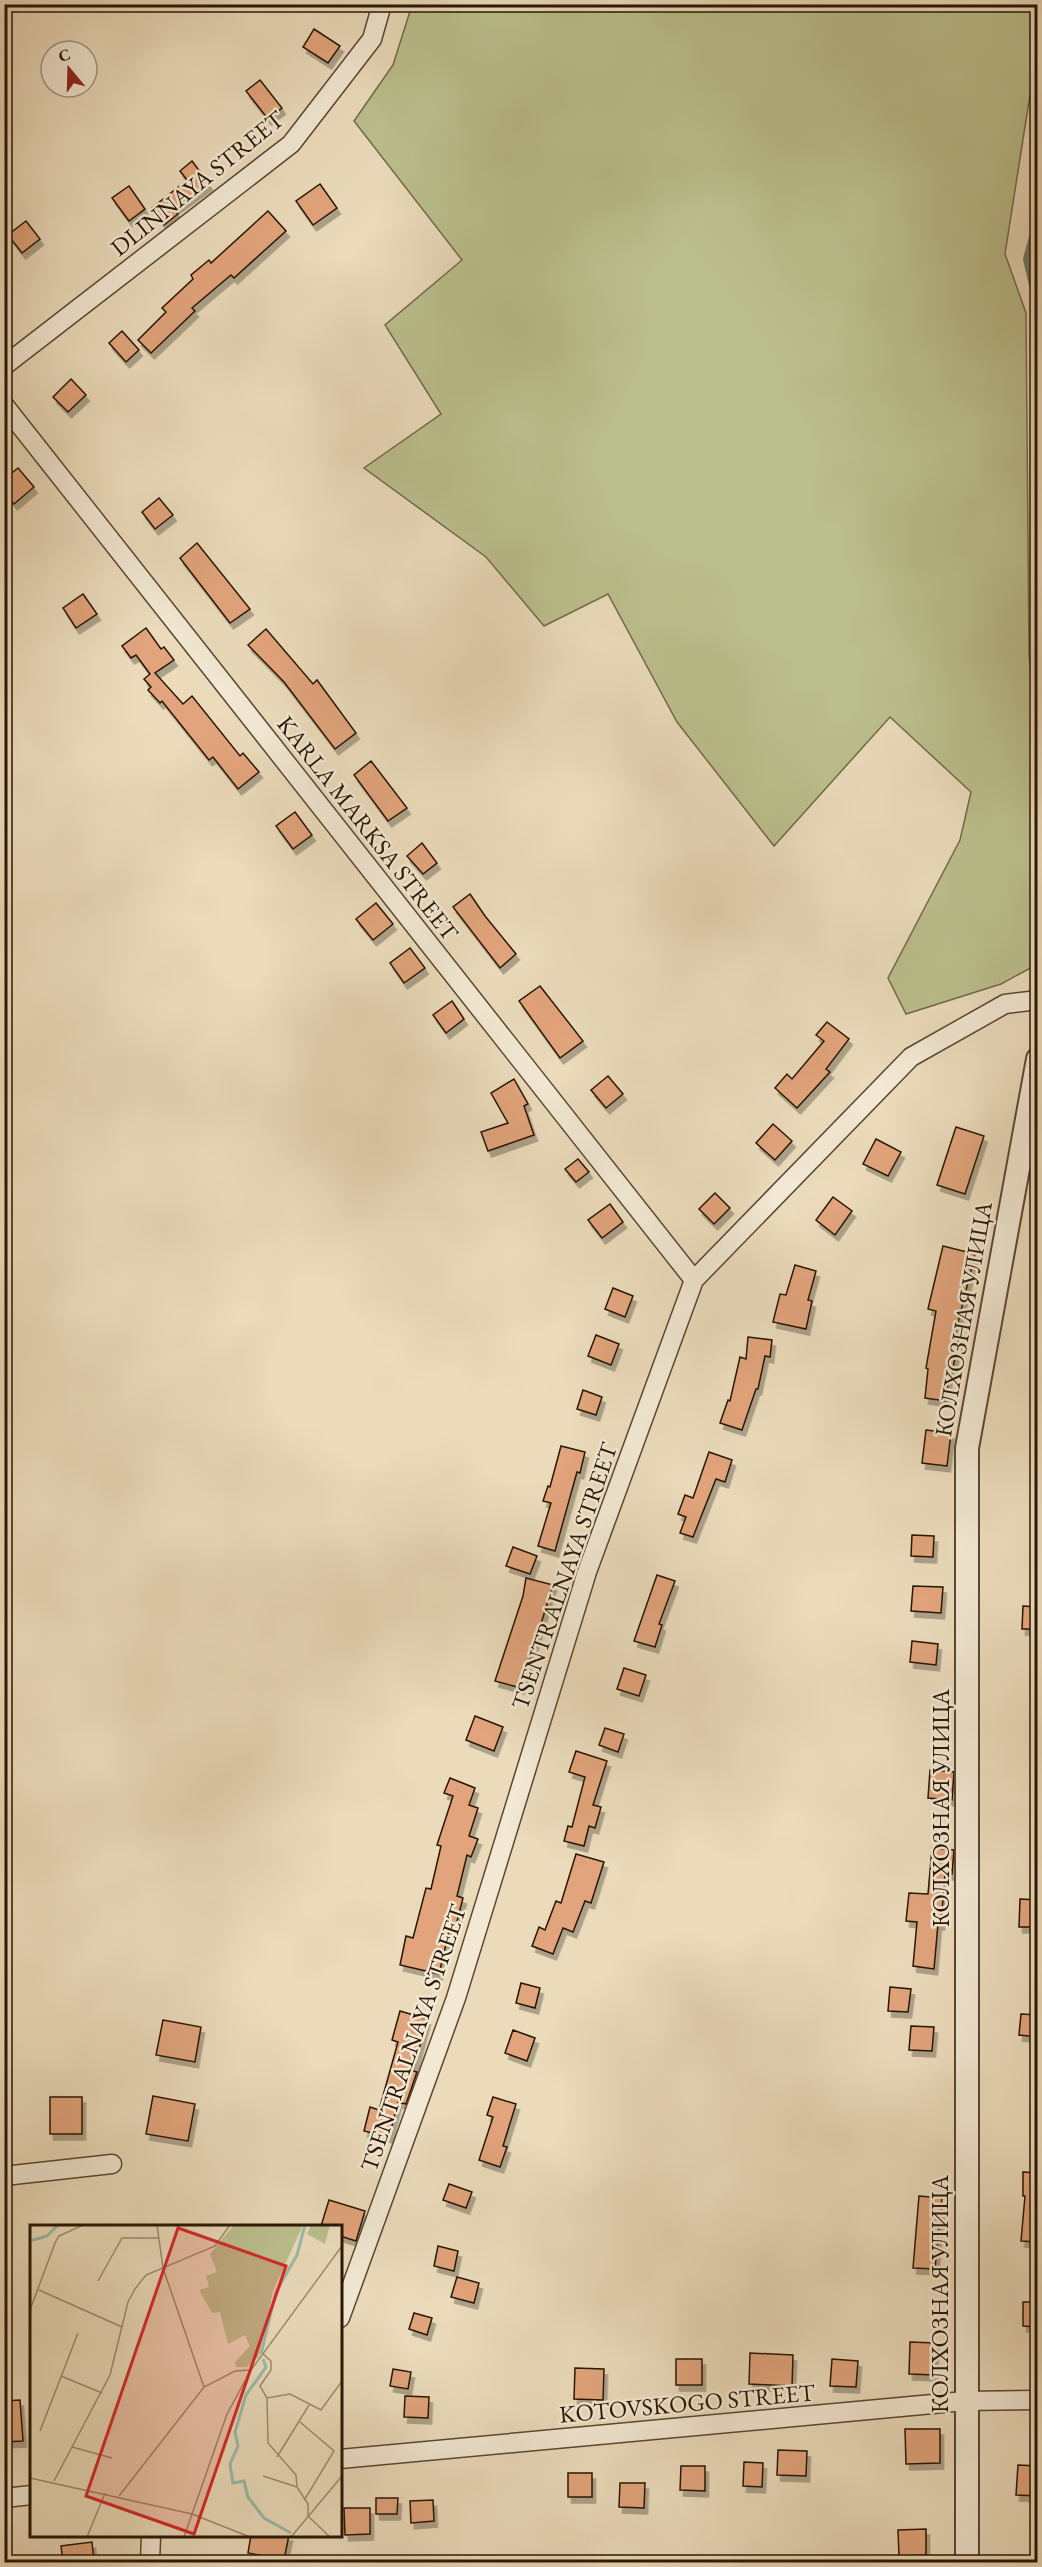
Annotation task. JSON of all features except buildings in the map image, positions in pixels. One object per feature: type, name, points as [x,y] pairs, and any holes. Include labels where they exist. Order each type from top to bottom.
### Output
[{"type":"street","name":"DLINNAYA STREET","points":[[4,366],[291,144],[372,39],[382,4]]},
{"type":"street","name":"KARLA MARKSA STREET","points":[[4,405],[694,1280]]},
{"type":"street","name":"TSENTRALNAYA STREET","points":[[342,2312],[456,1998],[587,1572],[694,1280],[911,1057],[1005,1004],[1038,1000]]},
{"type":"street","name":"КОЛХОЗНАЯ УЛИЦА","points":[[967,2562],[965,2401],[967,1448],[1038,1059]]},
{"type":"street","points":[[4,2176],[112,2164]]},
{"type":"street","name":"KOTOVSKOGO STREET","points":[[342,2459],[965,2401],[1038,2400]]},
{"type":"street","points":[[4,2498],[30,2495]]},
{"type":"street","points":[[150,2562],[151,2537]]},
{"type":"green space","points":[[412,5],[1037,5],[1037,50],[1005,254],[1026,313],[1029,655],[1038,736],[1036,965],[1001,984],[906,1014],[888,978],[960,840],[971,792],[890,717],[774,846],[677,722],[608,594],[544,626],[486,557],[364,468],[441,414],[385,325],[462,260],[354,121],[393,65]]},
{"type":"waterway","points":[[1038,215],[1026,259],[1037,307],[1038,480]]}]
